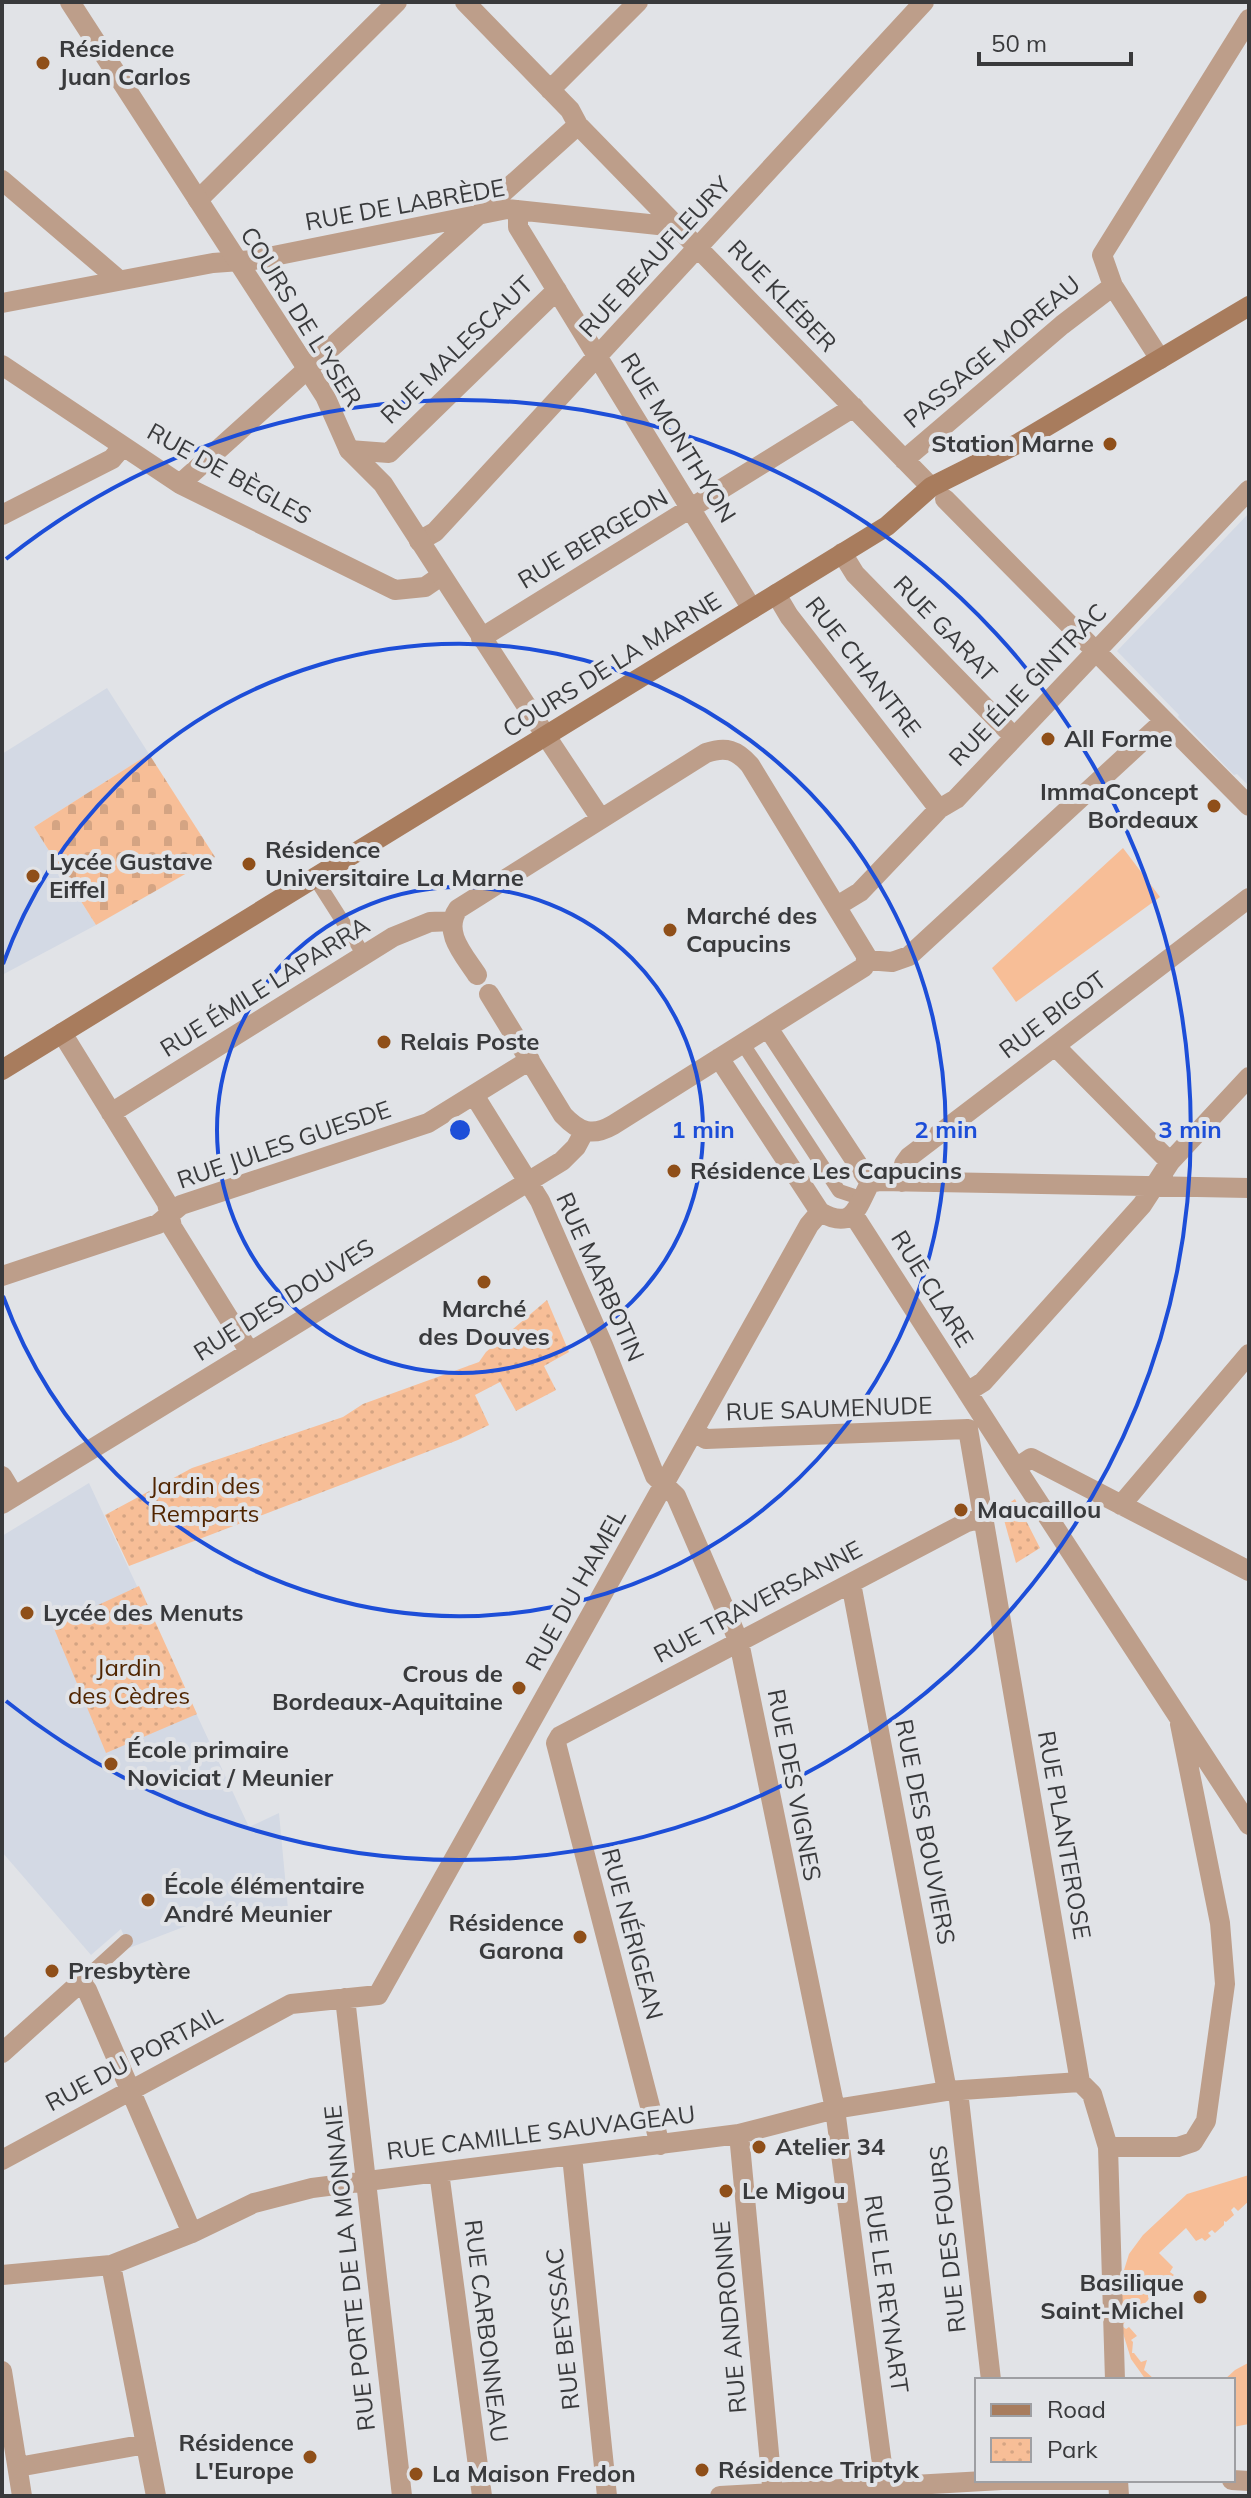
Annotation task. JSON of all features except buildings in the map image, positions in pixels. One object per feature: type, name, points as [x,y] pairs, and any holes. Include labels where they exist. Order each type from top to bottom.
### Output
[{"type":"main road","name":"COURS DE LA MARNE","points":[[2,1070],[1017,444],[1249,306]]},
{"type":"street","name":"COURS DE L'YSER","points":[[70,2],[325,396],[349,450],[383,484],[601,819]]},
{"type":"street","points":[[198,200],[397,2]]},
{"type":"street","name":"RUE KLÉBER","points":[[465,2],[570,110],[578,125],[904,460],[1249,806]]},
{"type":"street","points":[[550,90],[638,2]]},
{"type":"street","name":"RUE BEAUFLEURY","points":[[419,541],[435,532],[924,2]]},
{"type":"street","points":[[1160,359],[1113,286],[1102,255],[1249,19]]},
{"type":"street","points":[[180,484],[578,125]]},
{"type":"street","points":[[2,180],[119,280]]},
{"type":"street","name":"RUE DE LABRÈDE","points":[[2,303],[119,280],[237,260],[254,260],[478,214],[518,210],[677,227]]},
{"type":"street","name":"RUE MONTHYON","points":[[518,210],[518,227],[752,609]]},
{"type":"street","name":"PASSAGE MOREAU","points":[[904,460],[1062,325],[1113,286]]},
{"type":"street","name":"RUE MALESCAUT","points":[[349,450],[389,453],[557,290]]},
{"type":"street","name":"RUE DE BÈGLES","points":[[2,365],[180,484],[395,590],[425,587],[441,576]]},
{"type":"street","name":"RUE BERGEON","points":[[481,638],[854,407]]},
{"type":"street","points":[[2,515],[112,459],[123,446]]},
{"type":"street","name":"RUE ÉLIE GINTRAC","points":[[837,906],[860,892],[939,809],[956,799],[1249,490]]},
{"type":"street","name":"RUE GARAT","points":[[842,553],[855,574],[1014,737]]},
{"type":"street","name":"RUE CHANTRE","points":[[776,594],[789,616],[939,809]]},
{"type":"street","points":[[867,960],[892,962],[909,956],[1164,721]]},
{"type":"street","points":[[477,975],[455,940],[452,921],[458,909],[706,753],[729,749],[740,754],[750,765],[866,953],[867,960],[864,967],[603,1130],[584,1132],[563,1115],[489,994]]},
{"type":"street","points":[[315,878],[364,955]]},
{"type":"street","name":"RUE BIGOT","points":[[902,1182],[904,1164],[909,1157],[1249,898]]},
{"type":"street","name":"RUE ÉMILE LAPARRA","points":[[111,1113],[403,932],[430,922],[452,921]]},
{"type":"street","name":"RUE CLARE","points":[[768,1028],[967,1392],[976,1424],[1016,1468],[1249,1825]]},
{"type":"street","points":[[62,1033],[167,1203],[172,1227],[249,1351]]},
{"type":"street","points":[[743,1044],[839,1191],[862,1199]]},
{"type":"street","points":[[1055,1046],[1170,1162]]},
{"type":"street","points":[[719,1058],[814,1219],[840,1219],[862,1199],[902,1182],[1249,1188]]},
{"type":"street","name":"RUE JULES GUESDE","points":[[2,1276],[158,1224],[181,1205],[428,1123],[530,1060]]},
{"type":"street","points":[[967,1392],[983,1382],[1142,1205],[1170,1162],[1249,1077]]},
{"type":"street","name":"RUE MARBOTIN","points":[[474,1095],[540,1201],[603,1345],[655,1476],[664,1485]]},
{"type":"street","name":"RUE DES DOUVES","points":[[8,1500],[562,1161],[576,1147],[584,1132]]},
{"type":"street","name":"RUE DU HAMEL","points":[[345,1998],[378,1995],[814,1219]]},
{"type":"street","points":[[1121,1505],[1249,1354]]},
{"type":"street","name":"RUE SAUMENUDE","points":[[694,1432],[706,1439],[976,1424]]},
{"type":"street","name":"RUE PLANTEROSE","points":[[976,1424],[983,1518],[1086,2088],[1108,2147],[1115,2378]]},
{"type":"street","points":[[1016,1468],[1031,1458],[1249,1571]]},
{"type":"street","points":[[2,1476],[8,1500]]},
{"type":"street","name":"RUE DES VIGNES","points":[[664,1485],[676,1496],[739,1642],[835,2109]]},
{"type":"street","name":"RUE TRAVERSANNE","points":[[560,1736],[967,1522],[983,1518]]},
{"type":"street","name":"RUE DES BOUVIERS","points":[[851,1583],[952,2091]]},
{"type":"street","points":[[1108,2147],[1178,2147],[1193,2142],[1206,2121],[1225,1984],[1220,1923],[1178,1713]]},
{"type":"street","points":[[532,1721],[560,1736]]},
{"type":"street","name":"RUE NÉRIGEAN","points":[[560,1736],[556,1743],[660,2145]]},
{"type":"street","points":[[2,2053],[126,1941]]},
{"type":"street","points":[[81,1982],[192,2233]]},
{"type":"street","name":"RUE DU PORTAIL","points":[[2,2160],[291,2004],[345,1998]]},
{"type":"street","name":"RUE PORTE DE LA MONNAIE","points":[[345,1998],[402,2496]]},
{"type":"street","name":"RUE CAMILLE SAUVAGEAU","points":[[2,2275],[111,2265],[280,2195],[367,2181],[739,2134],[835,2109],[952,2091],[1086,2088]]},
{"type":"street","name":"RUE DES FOURS","points":[[952,2091],[991,2378]]},
{"type":"street","name":"RUE LE REYNART","points":[[835,2109],[885,2487]]},
{"type":"street","name":"RUE ANDRONNE","points":[[739,2134],[773,2495]]},
{"type":"street","name":"RUE BEYSSAC","points":[[572,2156],[607,2496]]},
{"type":"street","name":"RUE CARBONNEAU","points":[[439,2172],[482,2496]]},
{"type":"street","points":[[111,2265],[156,2496]]},
{"type":"street","points":[[2,2371],[22,2496]]},
{"type":"street","points":[[18,2467],[146,2444]]},
{"type":"street","points":[[720,2496],[975,2482]]},
{"type":"shaded area","points":[[1249,513],[1249,786],[1237,774],[1234,775],[1117,651]]},
{"type":"shaded area","name":"Lycée Gustave Eiffel","points":[[107,688],[149,754],[34,827],[96,925],[2,975],[2,754]]},
{"type":"shaded area","name":"École primaire Noviciat / Meunier","points":[[89,1483],[249,1827],[279,1813],[288,1909],[246,1912],[243,1904],[129,1948],[121,1929],[91,1955],[2,1852],[2,1536]]},
{"type":"green space","points":[[149,754],[215,857],[96,925],[34,827]]},
{"type":"green space","points":[[1123,848],[1160,897],[1016,1002],[992,968]]},
{"type":"green space","name":"Jardin des Remparts","points":[[547,1300],[569,1352],[544,1366],[556,1390],[516,1411],[500,1382],[475,1395],[489,1425],[458,1440],[129,1566],[105,1515],[192,1468],[343,1417],[363,1404],[479,1362],[486,1352]]},
{"type":"green space","points":[[1015,1499],[1040,1548],[1016,1563],[1001,1509]]},
{"type":"green space","name":"Jardin des Cèdres","points":[[139,1586],[197,1714],[106,1753],[53,1626]]},
{"type":"green space","points":[[1249,2175],[1249,2201],[1238,2211],[1234,2207],[1231,2210],[1234,2215],[1224,2221],[1215,2233],[1212,2230],[1208,2233],[1211,2236],[1205,2241],[1202,2238],[1196,2241],[1186,2228],[1159,2253],[1173,2267],[1170,2272],[1174,2275],[1162,2287],[1158,2284],[1156,2287],[1159,2290],[1129,2318],[1126,2316],[1123,2319],[1125,2322],[1122,2326],[1126,2329],[1129,2327],[1137,2336],[1131,2340],[1132,2353],[1141,2362],[1147,2360],[1144,2370],[1153,2378],[1145,2378],[1131,2359],[1122,2330],[1120,2283],[1129,2254],[1143,2235],[1187,2194]]},
{"type":"green space","points":[[1248,2363],[1249,2424],[1235,2427],[1235,2378],[1226,2378]]},
{"type":"place","name":"Résidence Juan Carlos","points":[[43,63]]},
{"type":"place","name":"Station Marne","points":[[1110,444]]},
{"type":"place","name":"All Forme","points":[[1048,739]]},
{"type":"place","name":"ImmaConcept Bordeaux","points":[[1214,806]]},
{"type":"place","name":"Résidence Universitaire La Marne","points":[[249,864]]},
{"type":"place","name":"Lycée Gustave Eiffel","points":[[33,876]]},
{"type":"place","name":"Marché des Capucins","points":[[670,930]]},
{"type":"place","name":"Relais Poste","points":[[384,1042]]},
{"type":"place","name":"Résidence Les Capucins","points":[[674,1171]]},
{"type":"place","name":"Marché des Douves","points":[[484,1282]]},
{"type":"place","name":"Maucaillou","points":[[961,1510]]},
{"type":"place","name":"Lycée des Menuts","points":[[27,1613]]},
{"type":"place","name":"Crous de Bordeaux-Aquitaine","points":[[519,1688]]},
{"type":"place","name":"École primaire Noviciat / Meunier","points":[[111,1764]]},
{"type":"place","name":"École élémentaire André Meunier","points":[[148,1900]]},
{"type":"place","name":"Résidence Garona","points":[[580,1937]]},
{"type":"place","name":"Presbytère","points":[[52,1971]]},
{"type":"place","name":"Atelier 34","points":[[759,2147]]},
{"type":"place","name":"Le Migou","points":[[726,2191]]},
{"type":"place","name":"Basilique Saint-Michel","points":[[1200,2297]]},
{"type":"place","name":"Résidence L'Europe","points":[[310,2457]]},
{"type":"place","name":"Résidence Triptyk","points":[[702,2470]]},
{"type":"place","name":"La Maison Fredon","points":[[416,2474]]}]
